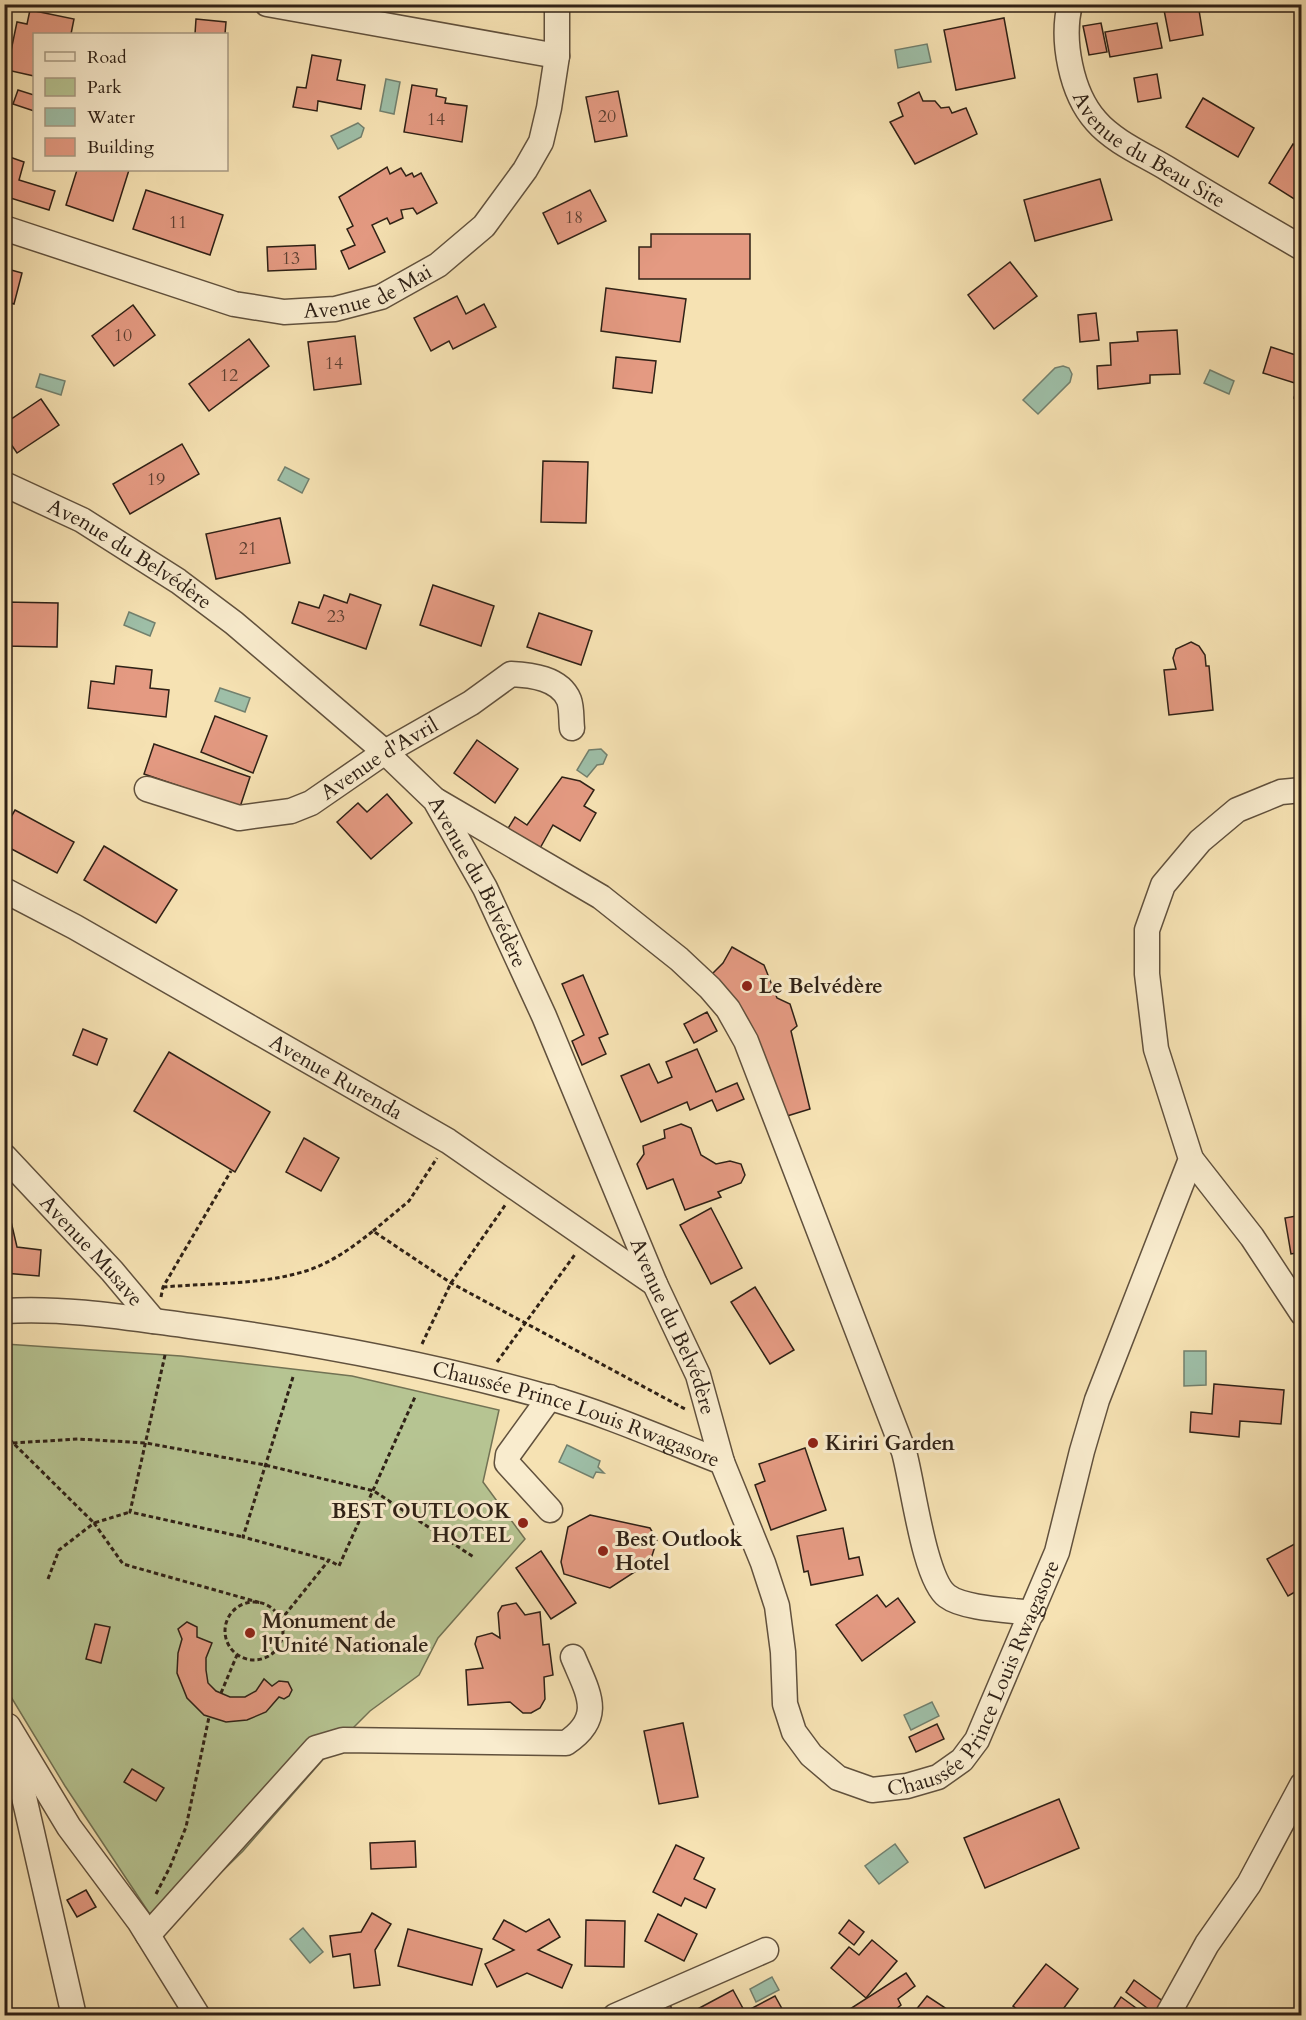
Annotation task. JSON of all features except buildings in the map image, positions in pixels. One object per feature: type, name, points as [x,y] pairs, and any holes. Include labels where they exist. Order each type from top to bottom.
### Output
[{"type":"street","points":[[267,4],[557,56]]},
{"type":"street","name":"Avenue de Mai","points":[[4,228],[234,304],[284,312],[335,309],[381,297],[438,265],[484,226],[525,170],[541,142],[557,56],[559,16],[557,4]]},
{"type":"street","name":"Avenue du Beau Site","points":[[1070,4],[1066,22],[1070,56],[1080,94],[1096,121],[1124,144],[1302,249]]},
{"type":"street","name":"Avenue du Belvédère","points":[[4,484],[82,520],[178,581],[234,623],[385,752],[435,800],[485,888],[544,1016],[655,1284],[698,1375],[722,1462]]},
{"type":"street","name":"Avenue d'Avril","points":[[147,789],[239,818],[271,816],[310,803],[385,752],[471,703],[511,674],[542,678],[561,688],[570,701],[572,728]]},
{"type":"street","points":[[1302,790],[1281,792],[1237,810],[1200,841],[1163,885],[1147,930],[1147,974],[1156,1049],[1191,1160],[1252,1237],[1302,1313]]},
{"type":"street","points":[[435,800],[601,897],[679,959],[710,988],[728,1010],[746,1041],[904,1452],[913,1481],[929,1566],[936,1584],[947,1597],[964,1604],[1032,1613]]},
{"type":"street","name":"Avenue Rurenda","points":[[4,890],[75,927],[448,1141],[655,1284]]},
{"type":"street","name":"Avenue Musave","points":[[4,1156],[112,1271],[154,1322]]},
{"type":"street","name":"Chaussée Prince Louis Rwagasore","points":[[4,1311],[71,1313],[274,1337],[413,1363],[550,1398],[722,1462],[764,1563],[777,1606],[783,1652],[785,1704],[794,1732],[811,1755],[838,1778],[872,1790],[907,1786],[938,1777],[962,1761],[978,1740],[1057,1552],[1097,1400],[1191,1160]]},
{"type":"street","points":[[550,1398],[508,1455],[507,1463],[550,1510]]},
{"type":"street","points":[[143,1928],[316,1748],[343,1740],[566,1743],[578,1735],[589,1721],[591,1699],[573,1658]]},
{"type":"street","points":[[6,1722],[69,1827],[143,1928],[198,2016]]},
{"type":"street","points":[[6,1722],[74,2016]]},
{"type":"street","points":[[1167,2016],[1207,1944],[1249,1884],[1302,1785]]},
{"type":"street","points":[[615,2016],[766,1950]]},
{"type":"path","points":[[163,1287],[254,1280],[306,1270],[345,1252],[409,1201],[448,1141]]},
{"type":"path","points":[[154,1322],[163,1287],[231,1171]]},
{"type":"path","points":[[413,1363],[451,1283],[518,1188]]},
{"type":"path","points":[[373,1231],[451,1283],[713,1424]]},
{"type":"path","points":[[484,1381],[587,1237]]},
{"type":"path","points":[[130,1512],[165,1355]]},
{"type":"path","points":[[243,1538],[293,1377]]},
{"type":"path","points":[[48,1579],[59,1550],[94,1523],[130,1512],[329,1560],[339,1566],[415,1397]]},
{"type":"path","points":[[4,1434],[94,1523],[123,1564],[261,1603],[276,1614],[280,1621],[281,1639],[272,1654],[255,1660],[237,1655],[226,1639],[227,1619],[241,1605],[261,1603]]},
{"type":"path","points":[[13,1443],[78,1439],[146,1443],[266,1465],[374,1491],[475,1558]]},
{"type":"path","points":[[280,1621],[329,1560]]},
{"type":"path","points":[[221,1693],[237,1655]]},
{"type":"path","points":[[143,1928],[179,1846],[201,1765],[205,1727],[209,1717]]},
{"type":"green space","points":[[5,1344],[181,1356],[352,1376],[499,1410],[483,1482],[525,1539],[438,1638],[419,1675],[370,1711],[334,1747],[243,1851],[161,1931],[65,1786],[5,1687]]},
{"type":"water","points":[[927,44],[931,62],[898,68],[895,50]]},
{"type":"water","points":[[386,79],[400,82],[394,114],[380,111]]},
{"type":"water","points":[[358,123],[364,128],[361,137],[338,149],[331,136]]},
{"type":"water","points":[[1063,366],[1069,368],[1072,374],[1070,382],[1038,414],[1023,400],[1055,368]]},
{"type":"water","points":[[1210,370],[1234,381],[1229,394],[1204,383]]},
{"type":"water","points":[[40,374],[65,381],[61,395],[36,387]]},
{"type":"water","points":[[285,467],[309,479],[302,493],[278,480]]},
{"type":"water","points":[[129,612],[155,623],[150,636],[124,625]]},
{"type":"water","points":[[220,688],[250,698],[245,712],[215,701]]},
{"type":"water","points":[[601,749],[607,755],[603,764],[597,765],[587,777],[577,770],[589,750]]},
{"type":"water","points":[[1184,1351],[1206,1351],[1206,1385],[1184,1386]]},
{"type":"water","points":[[567,1445],[600,1461],[598,1467],[604,1473],[596,1472],[593,1478],[559,1462]]},
{"type":"water","points":[[932,1702],[939,1716],[911,1730],[904,1715]]},
{"type":"water","points":[[895,1844],[908,1862],[879,1884],[865,1866]]},
{"type":"water","points":[[303,1928],[323,1952],[310,1963],[290,1939]]},
{"type":"water","points":[[772,1977],[779,1990],[756,2002],[750,1989]]},
{"type":"place","name":"Le Belvédère","points":[[747,986]]},
{"type":"place","name":"Kiriri Garden","points":[[813,1443]]},
{"type":"place","name":"BEST OUTLOOK HOTEL","points":[[523,1523]]},
{"type":"place","name":"Best Outlook Hotel","points":[[603,1551]]},
{"type":"place","name":"Monument de l'Unité Nationale","points":[[250,1633]]}]
